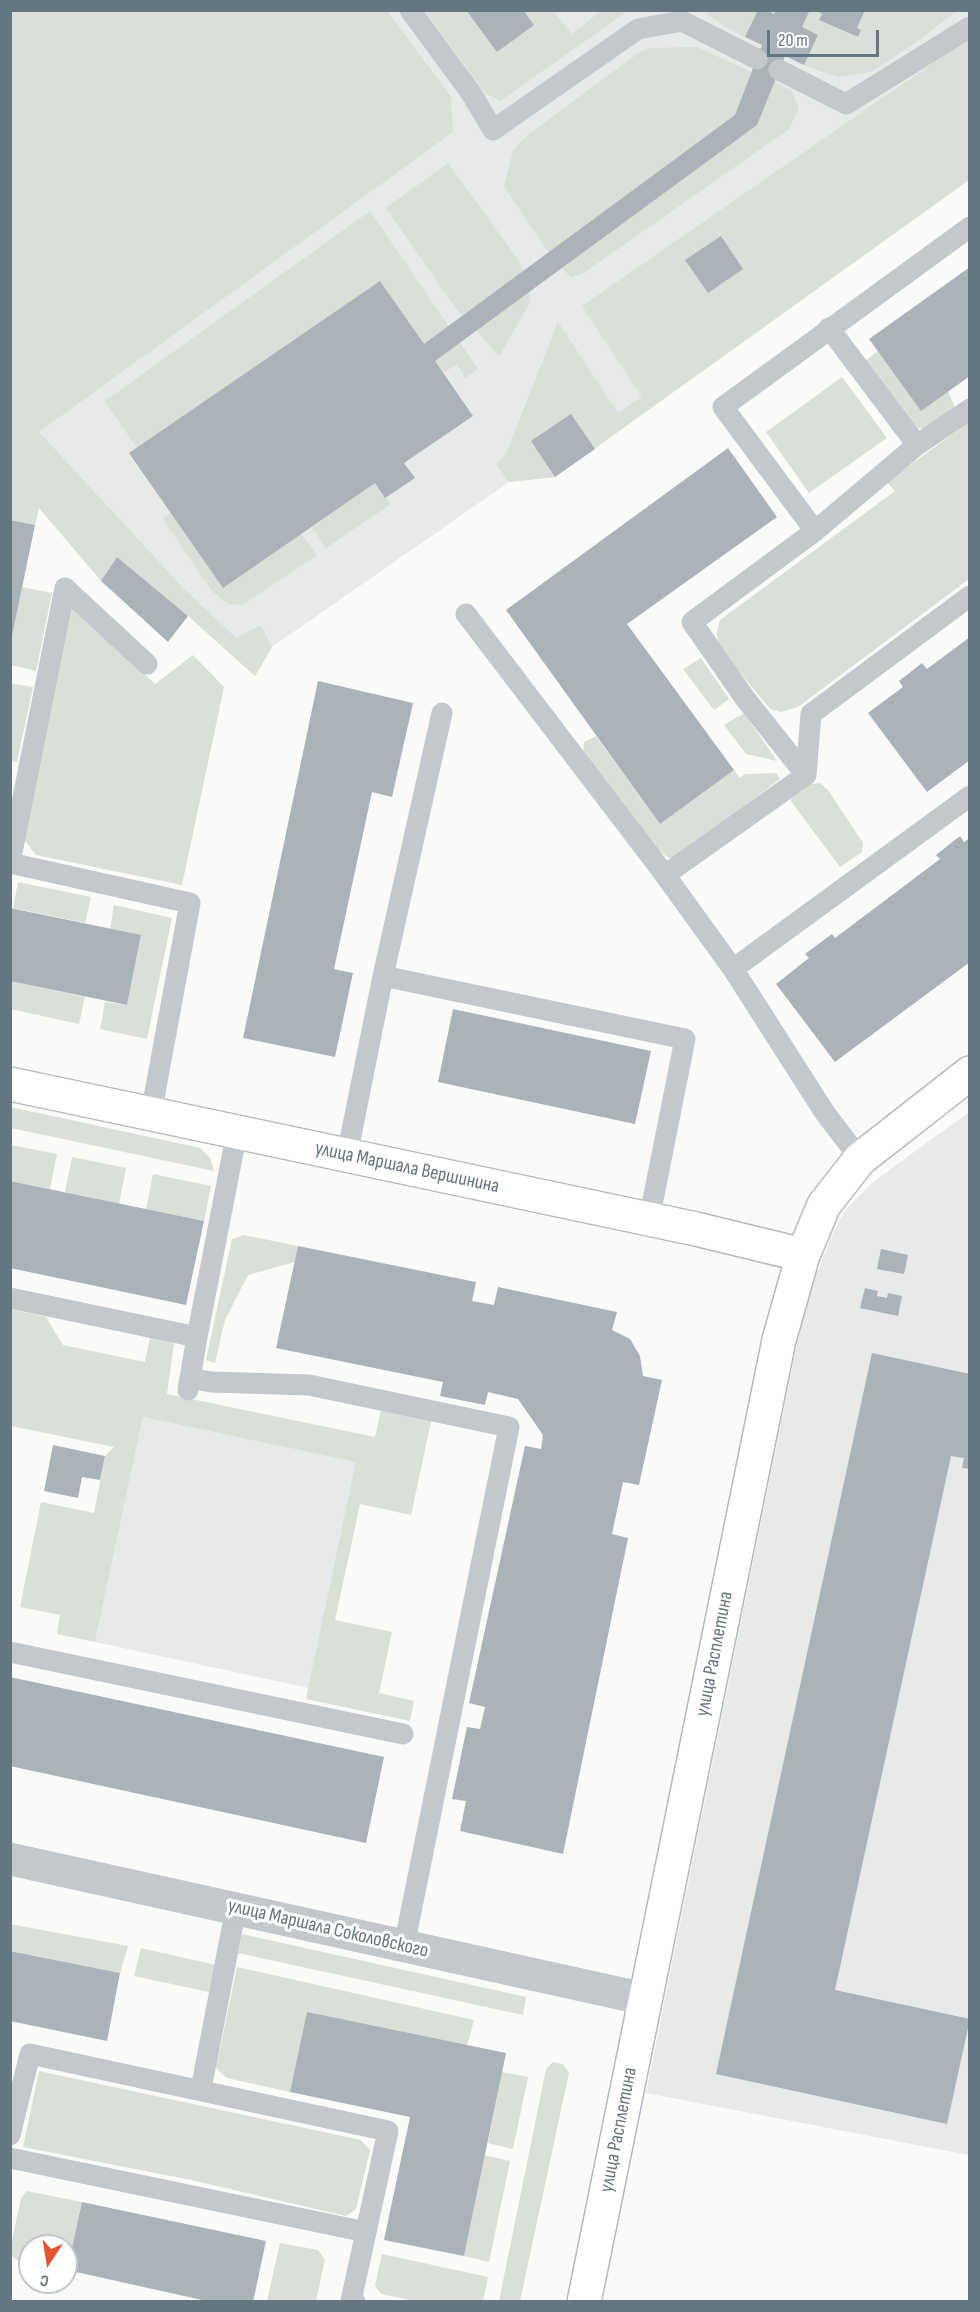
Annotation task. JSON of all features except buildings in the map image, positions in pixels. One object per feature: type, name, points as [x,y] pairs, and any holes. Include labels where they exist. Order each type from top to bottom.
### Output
[{"type":"street","name":"улица Расплетина","points":[[584,2301],[779,1340],[803,1255],[824,1205],[860,1159],[969,1073]]},
{"type":"street","name":"улица Маршала Вершинина","points":[[10,1084],[696,1229],[803,1255]]},
{"type":"street","name":"улица Маршала Соколовского","points":[[10,1859],[645,1999]]},
{"type":"lane","points":[[410,10],[471,93],[493,130],[638,29],[682,21],[757,59]]},
{"type":"lane","points":[[779,70],[846,104],[969,27]]},
{"type":"lane","points":[[815,531],[723,407],[969,227]]},
{"type":"lane","points":[[829,328],[917,445]]},
{"type":"lane","points":[[806,775],[744,697],[692,622],[815,531],[917,445],[969,409]]},
{"type":"lane","points":[[147,664],[65,588],[10,862],[190,903],[151,1114]]},
{"type":"lane","points":[[665,875],[806,775],[811,714],[969,596]]},
{"type":"lane","points":[[466,615],[665,875],[733,969],[825,1113],[860,1159]]},
{"type":"lane","points":[[347,1155],[383,976],[442,713]]},
{"type":"lane","points":[[733,969],[969,796]]},
{"type":"lane","points":[[383,976],[685,1039],[648,1220]]},
{"type":"lane","points":[[237,1132],[189,1384],[211,1382],[309,1385],[509,1426],[404,1946]]},
{"type":"lane","points":[[10,1298],[197,1337]]},
{"type":"lane","points":[[10,1652],[403,1734]]},
{"type":"lane","points":[[201,2089],[236,1908]]},
{"type":"lane","points":[[10,2135],[30,2054],[388,2131],[351,2301],[355,2301]]},
{"type":"lane","points":[[10,2158],[366,2232]]},
{"type":"shaded area","points":[[10,11],[969,11],[969,180],[555,477],[509,482],[272,647],[255,676],[11,453]]},
{"type":"shaded area","points":[[11,11],[387,11],[451,97],[453,132],[39,432],[184,589],[236,638],[261,625],[272,647],[255,676],[117,557],[101,581],[39,508],[35,525],[11,520]]},
{"type":"shaded area","points":[[425,11],[553,11],[572,34],[601,11],[628,11],[500,101],[485,93]]},
{"type":"shaded area","points":[[707,11],[758,11],[745,37],[727,28]]},
{"type":"shaded area","points":[[810,11],[822,14],[819,20],[858,37],[861,30],[857,28],[865,11],[956,11],[921,39],[871,72],[837,77],[804,65],[818,35],[802,27]]},
{"type":"shaded area","points":[[969,38],[969,180],[555,477],[509,482],[496,464],[506,454],[558,322],[618,413],[642,397],[582,306]]},
{"type":"shaded area","points":[[697,47],[791,90],[799,108],[789,129],[582,274],[571,277],[556,263],[504,187],[513,150],[529,134],[640,52],[650,48]]},
{"type":"shaded area","points":[[448,163],[519,261],[531,301],[499,356],[455,307],[386,208]]},
{"type":"shaded area","points":[[370,211],[478,369],[465,378],[457,364],[443,373],[380,281],[137,448],[105,401]]},
{"type":"shaded area","points":[[878,351],[948,391],[956,410],[928,430],[912,427],[866,360]]},
{"type":"shaded area","points":[[842,377],[887,438],[809,493],[766,432]]},
{"type":"shaded area","points":[[969,422],[969,579],[798,707],[781,712],[770,709],[718,646],[717,631],[720,620],[895,491],[887,482]]},
{"type":"shaded area","points":[[375,483],[391,504],[326,548],[312,527]]},
{"type":"shaded area","points":[[171,513],[223,588],[301,534],[317,555],[242,605],[228,604],[212,591],[163,519]]},
{"type":"shaded area","points":[[22,587],[52,593],[36,671],[11,665],[11,641]]},
{"type":"shaded area","points":[[71,602],[155,684],[193,655],[224,687],[182,885],[36,855],[24,839]]},
{"type":"shaded area","points":[[701,658],[729,699],[714,710],[683,669]]},
{"type":"shaded area","points":[[10,683],[33,687],[17,762],[11,760]]},
{"type":"shaded area","points":[[744,713],[777,761],[746,754],[724,725]]},
{"type":"shaded area","points":[[596,736],[660,824],[734,770],[740,778],[745,774],[776,773],[780,779],[679,856],[669,858],[657,850],[583,756],[584,742]]},
{"type":"shaded area","points":[[820,783],[828,790],[863,843],[862,852],[840,867],[790,800],[811,784]]},
{"type":"shaded area","points":[[18,882],[91,897],[85,923],[13,908]]},
{"type":"shaded area","points":[[114,905],[172,918],[147,1039],[100,1029],[105,1002],[127,1005],[141,936],[110,929]]},
{"type":"shaded area","points":[[11,981],[85,997],[79,1024],[11,1009]]},
{"type":"shaded area","points":[[11,1107],[200,1148],[210,1158],[214,1171],[11,1128]]},
{"type":"shaded area","points":[[969,1112],[969,2155],[646,2093],[805,1304],[832,1235],[846,1209],[873,1182]]},
{"type":"shaded area","points":[[11,1145],[57,1154],[50,1189],[11,1181]]},
{"type":"shaded area","points":[[72,1157],[126,1168],[119,1204],[65,1192]]},
{"type":"shaded area","points":[[153,1174],[211,1186],[204,1221],[146,1209]]},
{"type":"shaded area","points":[[244,1235],[298,1246],[295,1262],[248,1275],[225,1320],[215,1363],[206,1360],[232,1239]]},
{"type":"shaded area","points":[[11,1309],[46,1317],[63,1345],[145,1362],[150,1337],[174,1343],[167,1394],[375,1437],[382,1406],[432,1417],[411,1515],[360,1504],[335,1620],[392,1632],[379,1693],[414,1701],[410,1721],[306,1699],[356,1462],[143,1417],[95,1642],[57,1634],[60,1615],[20,1607],[41,1502],[94,1513],[105,1456],[114,1447],[11,1426]]},
{"type":"shaded area","points":[[143,1417],[357,1462],[309,1688],[95,1642]]},
{"type":"shaded area","points":[[10,1924],[128,1946],[120,1973],[11,1951]]},
{"type":"shaded area","points":[[242,1934],[526,1997],[523,2015],[238,1953]]},
{"type":"shaded area","points":[[141,1948],[216,1965],[209,1992],[134,1976]]},
{"type":"shaded area","points":[[237,1967],[474,2020],[467,2046],[307,2013],[290,2092],[227,2078],[216,2068]]},
{"type":"shaded area","points":[[553,2062],[563,2064],[569,2073],[520,2301],[499,2301],[546,2069]]},
{"type":"shaded area","points":[[39,2071],[361,2140],[370,2150],[356,2209],[346,2216],[191,2180],[23,2147]]},
{"type":"shaded area","points":[[502,2072],[528,2077],[513,2149],[488,2143]]},
{"type":"shaded area","points":[[485,2155],[510,2161],[489,2262],[464,2256]]},
{"type":"shaded area","points":[[27,2191],[82,2202],[75,2234],[18,2234],[17,2260],[11,2255],[11,2245],[21,2198]]},
{"type":"shaded area","points":[[280,2243],[318,2250],[325,2260],[316,2301],[267,2301]]},
{"type":"shaded area","points":[[382,2254],[488,2277],[483,2301],[415,2301],[381,2294],[375,2286]]}]
